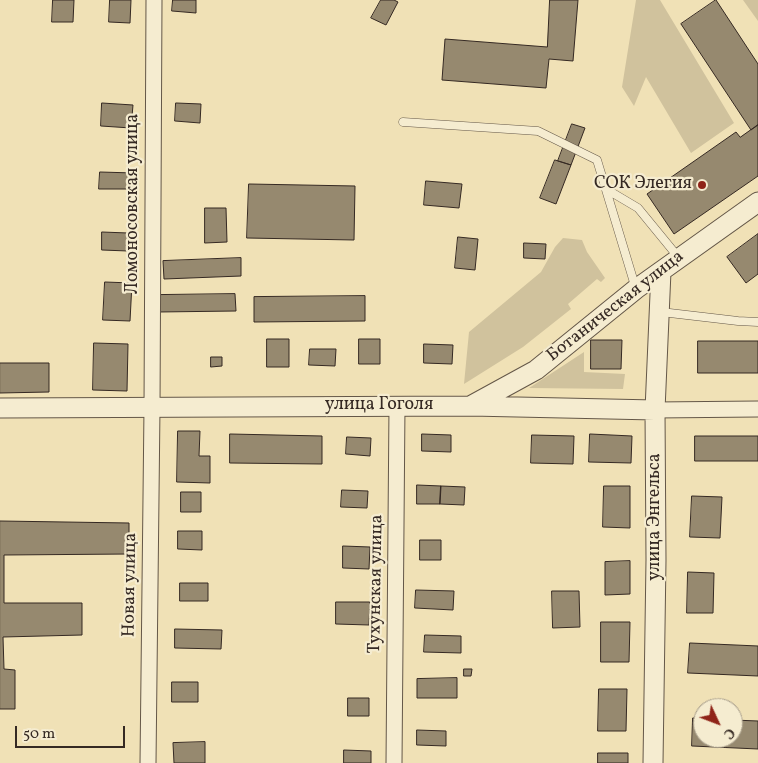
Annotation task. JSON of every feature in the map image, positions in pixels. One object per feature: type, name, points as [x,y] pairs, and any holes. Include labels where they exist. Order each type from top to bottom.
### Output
[{"type":"street","name":"Ломоносовская улица","points":[[152,408],[154,0]]},
{"type":"street","name":"Ботаническая улица","points":[[470,406],[536,370],[636,289],[758,202]]},
{"type":"street","name":"улица Энгельса","points":[[653,763],[656,560],[655,410],[661,271]]},
{"type":"street","name":"улица Гоголя","points":[[0,408],[397,406],[655,410],[758,408]]},
{"type":"street","name":"Тухунская улица","points":[[394,763],[397,406]]},
{"type":"street","name":"Новая улица","points":[[148,763],[152,408]]},
{"type":"lane","points":[[403,122],[538,131],[598,160],[636,289]]},
{"type":"lane","points":[[606,189],[638,208],[679,258]]},
{"type":"lane","points":[[659,312],[758,322]]},
{"type":"shaded area","points":[[636,0],[660,0],[734,123],[691,153],[646,77],[634,106],[622,87]]},
{"type":"shaded area","points":[[743,0],[758,0],[758,21]]},
{"type":"shaded area","points":[[563,238],[582,240],[587,252],[605,278],[601,282],[597,279],[568,304],[571,309],[523,347],[464,384],[469,332],[541,272],[555,247]]},
{"type":"shaded area","points":[[584,352],[584,372],[625,374],[623,389],[529,388]]},
{"type":"building","points":[[53,0],[74,0],[73,22],[52,22]]},
{"type":"building","points":[[110,0],[131,0],[130,23],[109,22]]},
{"type":"building","points":[[173,0],[196,0],[196,13],[172,11]]},
{"type":"building","points":[[381,0],[394,0],[398,2],[386,25],[371,18]]},
{"type":"building","points":[[550,0],[578,0],[573,61],[549,59],[546,88],[442,80],[445,39],[547,47]]},
{"type":"building","points":[[716,0],[758,64],[758,125],[751,130],[681,24]]},
{"type":"building","points":[[102,103],[133,105],[131,128],[101,126]]},
{"type":"building","points":[[176,103],[201,104],[200,123],[175,121]]},
{"type":"building","points":[[572,124],[585,128],[571,165],[558,161]]},
{"type":"building","name":"СОК Элегия","points":[[758,125],[758,176],[674,234],[647,194],[736,132],[740,137]]},
{"type":"building","points":[[555,160],[571,165],[556,204],[540,198]]},
{"type":"building","points":[[100,172],[134,173],[133,189],[99,189]]},
{"type":"building","points":[[426,181],[462,184],[459,208],[424,205]]},
{"type":"building","points":[[249,184],[355,186],[354,240],[247,238]]},
{"type":"building","points":[[205,208],[226,208],[227,242],[205,243]]},
{"type":"building","points":[[102,232],[128,233],[128,251],[102,250]]},
{"type":"building","points":[[758,234],[758,274],[746,283],[727,257]]},
{"type":"building","points":[[458,237],[478,239],[475,270],[455,268]]},
{"type":"building","points":[[524,243],[546,244],[545,259],[524,258]]},
{"type":"building","points":[[241,258],[241,276],[164,279],[163,261]]},
{"type":"building","points":[[105,282],[132,283],[130,321],[103,320]]},
{"type":"building","points":[[235,294],[236,311],[158,312],[158,295]]},
{"type":"building","points":[[365,296],[365,321],[254,322],[254,297]]},
{"type":"building","points":[[267,339],[289,339],[289,367],[267,367]]},
{"type":"building","points":[[359,339],[380,339],[380,364],[359,364]]},
{"type":"building","points":[[591,340],[622,340],[621,369],[591,369]]},
{"type":"building","points":[[698,341],[758,341],[758,373],[698,373]]},
{"type":"building","points":[[94,343],[128,344],[127,391],[93,390]]},
{"type":"building","points":[[424,344],[453,345],[452,364],[424,363]]},
{"type":"building","points":[[310,349],[336,349],[335,366],[309,365]]},
{"type":"building","points":[[211,357],[222,357],[222,366],[211,367]]},
{"type":"building","points":[[0,363],[49,363],[49,392],[0,393]]},
{"type":"building","points":[[178,431],[200,431],[199,456],[210,456],[210,483],[177,482]]},
{"type":"building","points":[[230,434],[322,436],[322,464],[230,463]]},
{"type":"building","points":[[422,434],[451,435],[451,452],[422,451]]},
{"type":"building","points":[[590,434],[632,436],[631,463],[589,462]]},
{"type":"building","points":[[532,435],[574,436],[573,464],[531,463]]},
{"type":"building","points":[[695,436],[758,436],[758,461],[695,461]]},
{"type":"building","points":[[347,437],[371,438],[370,456],[346,454]]},
{"type":"building","points":[[417,485],[441,486],[440,504],[417,504]]},
{"type":"building","points":[[441,486],[465,487],[464,505],[440,504]]},
{"type":"building","points":[[604,486],[630,486],[630,528],[603,527]]},
{"type":"building","points":[[342,490],[368,491],[367,508],[341,507]]},
{"type":"building","points":[[181,492],[201,492],[201,512],[181,512]]},
{"type":"building","points":[[692,496],[722,497],[720,538],[690,537]]},
{"type":"building","points":[[0,521],[129,523],[129,554],[4,555],[4,603],[82,603],[82,635],[3,637],[4,669],[15,670],[15,709],[0,709]]},
{"type":"building","points":[[178,531],[202,531],[202,550],[178,549]]},
{"type":"building","points":[[420,540],[441,540],[441,560],[420,560]]},
{"type":"building","points":[[343,546],[370,547],[369,569],[343,568]]},
{"type":"building","points":[[630,561],[630,594],[605,595],[605,562]]},
{"type":"building","points":[[688,572],[714,573],[713,613],[687,613]]},
{"type":"building","points":[[180,583],[208,583],[208,601],[180,601]]},
{"type":"building","points":[[416,590],[454,591],[453,610],[415,608]]},
{"type":"building","points":[[552,591],[579,591],[580,627],[553,628]]},
{"type":"building","points":[[336,602],[370,602],[369,625],[336,624]]},
{"type":"building","points":[[601,622],[630,622],[629,662],[601,662]]},
{"type":"building","points":[[175,629],[222,630],[221,649],[175,648]]},
{"type":"building","points":[[425,635],[461,636],[461,653],[424,652]]},
{"type":"building","points":[[690,643],[758,646],[758,676],[688,673]]},
{"type":"building","points":[[464,669],[472,669],[471,676],[464,676]]},
{"type":"building","points":[[457,678],[457,698],[417,698],[417,679]]},
{"type":"building","points":[[172,682],[198,682],[198,702],[172,702]]},
{"type":"building","points":[[599,689],[627,689],[626,731],[598,731]]},
{"type":"building","points":[[348,698],[369,698],[369,716],[348,716]]},
{"type":"building","points":[[743,720],[758,721],[758,749],[736,748],[743,748]]},
{"type":"building","points":[[417,730],[446,731],[446,746],[417,745]]},
{"type":"building","points":[[205,742],[205,763],[174,763],[173,743]]},
{"type":"building","points":[[344,750],[371,751],[371,763],[344,763]]},
{"type":"building","points":[[598,753],[628,753],[628,763],[598,763]]},
{"type":"place","name":"СОК Элегия","points":[[702,185]]}]
